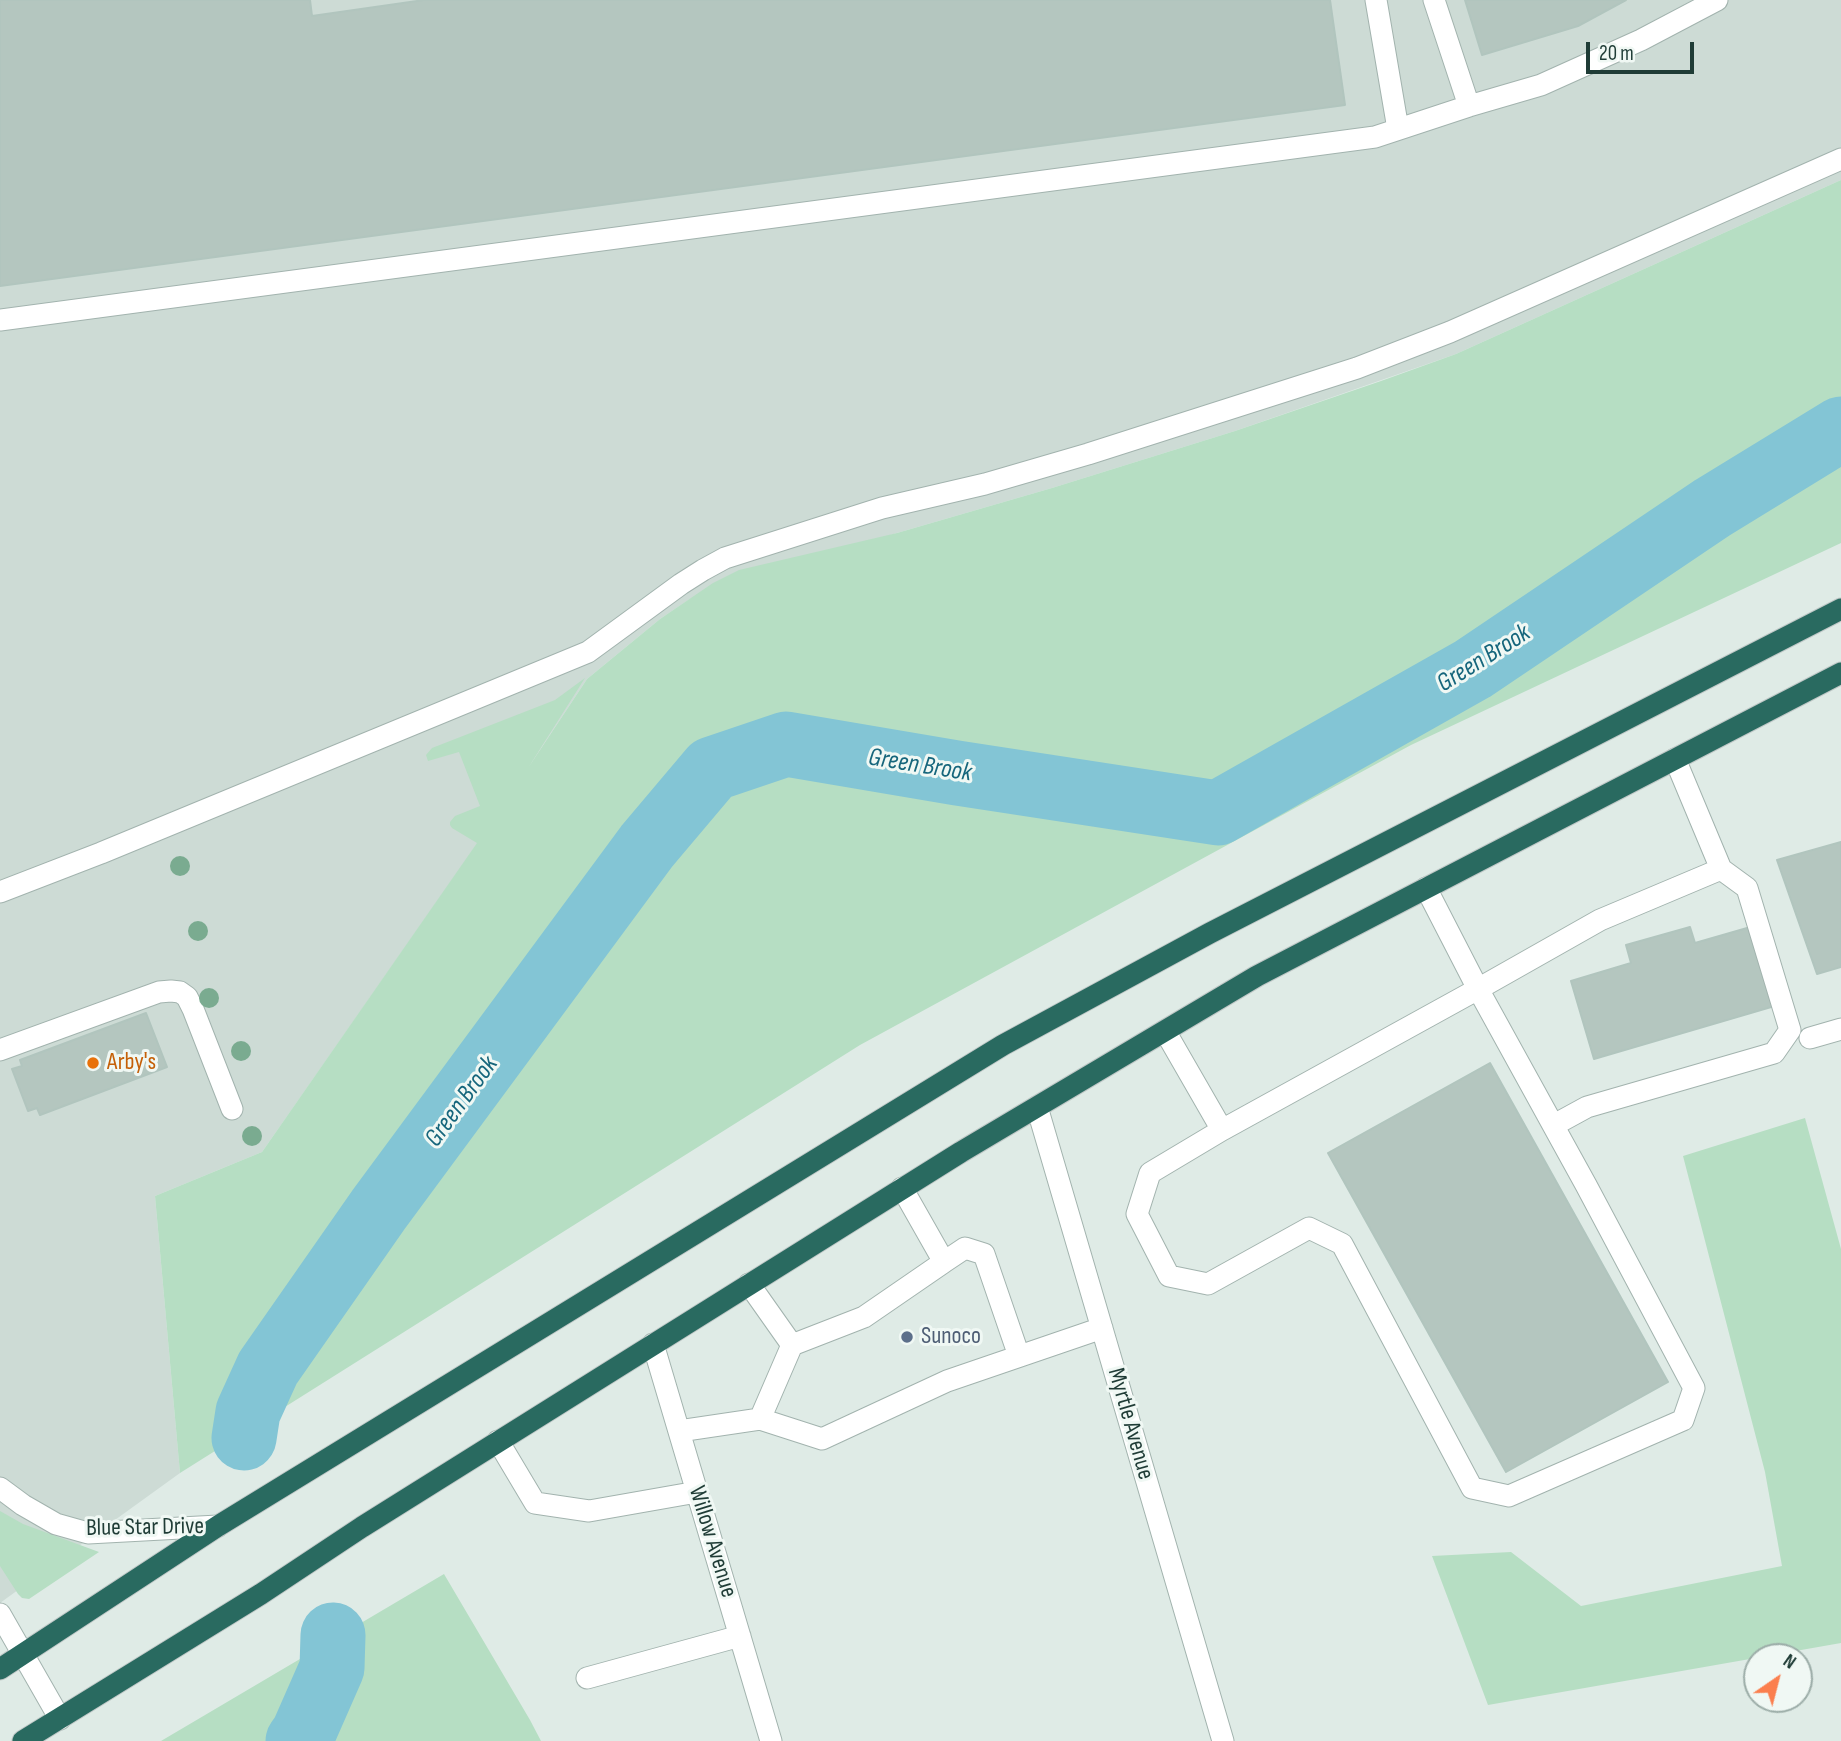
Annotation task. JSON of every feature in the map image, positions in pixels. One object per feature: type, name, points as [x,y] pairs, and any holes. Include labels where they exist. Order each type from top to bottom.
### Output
[{"type":"highway","points":[[0,1669],[218,1526],[1003,1045],[1222,927],[1841,609]]},
{"type":"highway","points":[[23,1741],[261,1594],[362,1527],[902,1188],[1257,976],[1841,673]]},
{"type":"street","points":[[1376,0],[1398,130]]},
{"type":"street","points":[[1434,0],[1469,106]]},
{"type":"street","points":[[0,320],[1375,137],[1541,85],[1641,40],[1717,0]]},
{"type":"street","points":[[0,892],[588,652],[681,584],[725,558],[882,508],[985,484],[1088,454],[1357,368],[1450,332],[1841,159]]},
{"type":"street","points":[[1554,1125],[1587,1107],[1774,1053],[1790,1030],[1747,888],[1721,869],[1675,759]]},
{"type":"street","points":[[1426,888],[1478,989],[1694,1388],[1683,1420],[1509,1496],[1472,1489],[1342,1244],[1309,1228],[1208,1284],[1169,1276],[1137,1214],[1150,1173],[1222,1130],[1478,989],[1600,920],[1721,869]]},
{"type":"street","points":[[0,1050],[159,992],[180,992],[187,997],[193,1009],[232,1109]]},
{"type":"street","points":[[1810,1038],[1841,1029]]},
{"type":"street","points":[[1165,1031],[1222,1130]]},
{"type":"street","name":"Myrtle Avenue","points":[[1037,1107],[1223,1741]]},
{"type":"street","points":[[902,1188],[943,1262]]},
{"type":"street","points":[[760,1419],[792,1345],[864,1317],[965,1248],[984,1254],[1019,1356]]},
{"type":"street","points":[[749,1284],[792,1345]]},
{"type":"street","points":[[679,1431],[760,1419],[822,1439],[947,1381],[1102,1328]]},
{"type":"street","name":"Willow Avenue","points":[[653,1344],[771,1741]]},
{"type":"street","points":[[498,1441],[535,1503],[590,1511],[697,1492]]},
{"type":"street","name":"Blue Star Drive","points":[[0,1488],[56,1524],[88,1533],[218,1526]]},
{"type":"street","points":[[0,1614],[60,1719]]},
{"type":"street","points":[[587,1678],[740,1636]]},
{"type":"shaded area","points":[[0,0],[1841,0],[1841,180],[1456,354],[1235,431],[690,599],[660,619],[587,679],[478,843],[262,1152],[155,1196],[180,1473],[0,1603]]},
{"type":"green space","points":[[1841,180],[1841,543],[1411,745],[860,1045],[180,1473],[155,1196],[262,1152],[477,843],[450,825],[455,816],[480,806],[459,752],[428,761],[426,755],[432,748],[555,700],[585,678],[528,768],[587,679],[660,619],[713,583],[739,570],[897,533],[1052,488],[1235,431],[1381,381],[1456,354]]},
{"type":"green space","points":[[1805,1118],[1841,1249],[1841,1643],[1813,1648],[1813,1643],[1743,1643],[1743,1660],[1488,1705],[1432,1556],[1511,1552],[1581,1606],[1782,1566],[1765,1472],[1683,1156]]},
{"type":"green space","points":[[0,1511],[23,1524],[99,1552],[29,1599],[22,1598],[0,1566]]},
{"type":"green space","points":[[444,1574],[541,1741],[161,1741]]},
{"type":"building","points":[[0,0],[310,0],[312,16],[424,0],[1330,0],[1345,105],[0,286]]},
{"type":"building","points":[[1465,0],[1626,0],[1578,26],[1482,55]]},
{"type":"building","points":[[1841,842],[1841,967],[1817,974],[1777,860]]},
{"type":"building","points":[[1754,926],[1778,1005],[1594,1059],[1571,981],[1631,963],[1626,945],[1690,927],[1695,943]]},
{"type":"building","name":"Arby's","points":[[146,1013],[167,1067],[40,1115],[37,1108],[28,1111],[12,1069],[22,1066],[20,1060]]},
{"type":"building","points":[[1490,1063],[1668,1382],[1506,1472],[1328,1153]]},
{"type":"waterway","name":"Green Brook","points":[[244,1438],[248,1412],[268,1368],[379,1209],[647,846],[712,769],[786,744],[1218,813],[1473,669],[1712,508],[1841,429]]},
{"type":"waterway","name":"Green Brook","points":[[298,1741],[332,1668],[333,1635]]},
{"type":"place","name":"Arby's","points":[[93,1063]]},
{"type":"place","name":"Sunoco","points":[[907,1337]]}]
